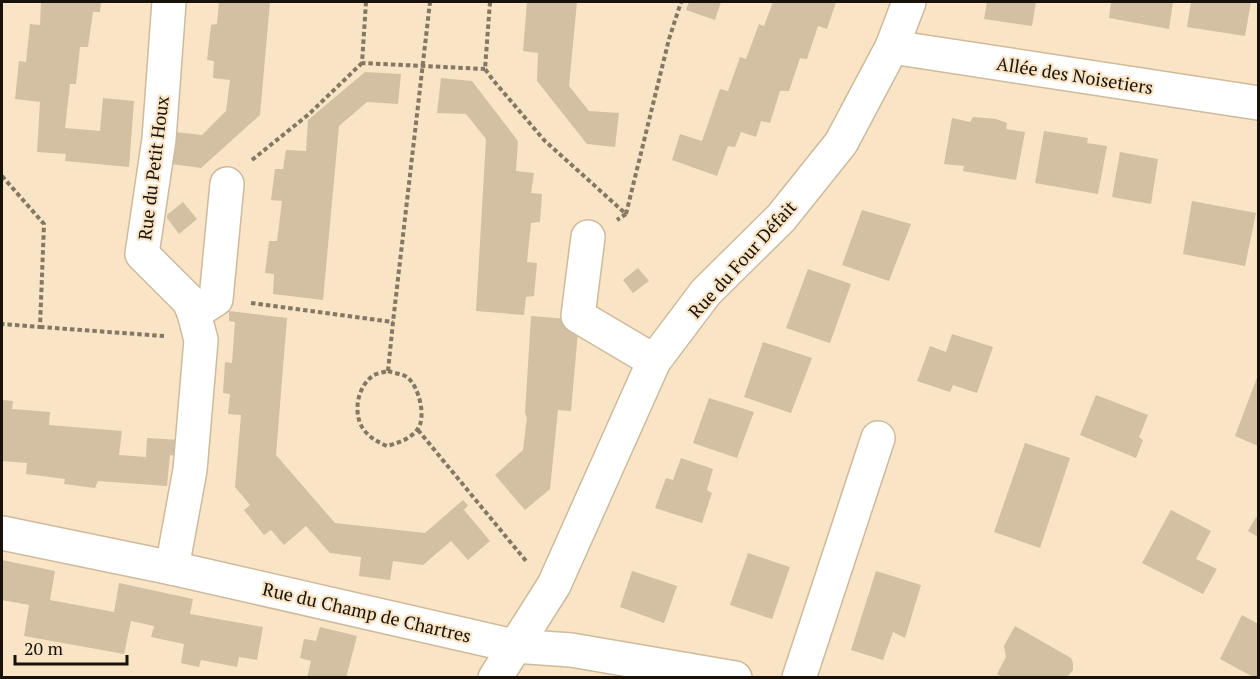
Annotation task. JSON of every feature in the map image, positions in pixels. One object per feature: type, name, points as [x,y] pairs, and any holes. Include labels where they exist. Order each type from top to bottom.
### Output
[{"type":"street","name":"Rue du Petit Houx","points":[[169,2],[159,139],[142,254],[204,317]]},
{"type":"street","name":"Rue du Four Défait","points":[[495,678],[550,591],[654,361],[706,292],[781,218],[841,143],[892,47],[909,2]]},
{"type":"street","name":"Allée des Noisetiers","points":[[892,47],[1258,103]]},
{"type":"street","points":[[172,568],[190,470],[204,317],[227,184]]},
{"type":"street","points":[[588,237],[578,316],[654,361]]},
{"type":"street","points":[[799,678],[878,438]]},
{"type":"street","name":"Rue du Champ de Chartres","points":[[2,533],[172,568],[514,646],[571,650],[735,678]]},
{"type":"path","points":[[227,184],[247,163],[309,114],[362,63],[366,2]]},
{"type":"path","points":[[388,371],[430,2]]},
{"type":"path","points":[[490,2],[485,69],[544,140],[626,214]]},
{"type":"path","points":[[588,237],[626,214],[669,39],[681,2]]},
{"type":"path","points":[[362,63],[485,69]]},
{"type":"path","points":[[2,176],[44,224],[40,327]]},
{"type":"path","points":[[2,324],[171,336],[204,317],[393,322]]},
{"type":"path","points":[[388,371],[405,376],[414,385],[422,415],[418,430],[403,441],[387,446],[373,439],[363,429],[357,414],[358,398],[364,386],[375,374],[388,371]]},
{"type":"path","points":[[418,430],[550,591]]},
{"type":"building","points":[[41,2],[101,2],[100,12],[93,12],[88,47],[80,47],[76,84],[70,84],[65,128],[100,131],[103,98],[134,101],[129,167],[65,161],[66,154],[37,152],[40,102],[15,99],[19,61],[26,62],[30,24],[40,25]]},
{"type":"building","points":[[219,2],[270,2],[260,115],[201,168],[172,164],[175,132],[202,135],[226,111],[230,80],[213,78],[214,61],[207,60],[211,25],[217,24]]},
{"type":"building","points":[[527,2],[577,2],[569,86],[589,111],[619,113],[615,147],[587,144],[537,81],[538,53],[523,51]]},
{"type":"building","points":[[689,2],[721,2],[715,20],[686,10]]},
{"type":"building","points":[[773,2],[836,2],[827,29],[818,26],[807,59],[800,58],[789,91],[780,91],[770,123],[761,121],[756,137],[741,132],[735,147],[728,146],[717,176],[672,160],[680,134],[702,141],[720,89],[728,91],[740,57],[746,59],[759,24],[764,26]]},
{"type":"building","points":[[987,2],[1036,2],[1032,26],[984,19]]},
{"type":"building","points":[[1111,2],[1173,2],[1169,29],[1109,18]]},
{"type":"building","points":[[1191,2],[1251,2],[1245,36],[1187,27]]},
{"type":"building","points":[[365,72],[401,74],[398,104],[367,102],[339,126],[323,300],[273,294],[274,274],[265,273],[269,241],[277,241],[282,201],[271,200],[275,169],[283,169],[286,150],[306,151],[308,120]]},
{"type":"building","points":[[441,78],[472,81],[518,141],[516,171],[534,173],[531,193],[542,194],[540,222],[531,223],[527,262],[537,263],[534,296],[526,297],[524,315],[476,311],[486,139],[466,114],[437,113]]},
{"type":"building","points":[[973,117],[996,119],[1007,123],[1006,129],[1025,132],[1016,180],[963,171],[964,166],[944,164],[952,118],[970,122]]},
{"type":"building","points":[[1044,131],[1088,138],[1087,143],[1107,146],[1098,194],[1035,183]]},
{"type":"building","points":[[1120,152],[1158,159],[1151,204],[1112,197]]},
{"type":"building","points":[[1192,201],[1256,213],[1245,266],[1183,254]]},
{"type":"building","points":[[183,202],[197,219],[179,234],[167,215]]},
{"type":"building","points":[[862,210],[911,224],[889,281],[842,265]]},
{"type":"building","points":[[638,268],[649,281],[633,293],[623,280]]},
{"type":"building","points":[[808,269],[851,284],[830,343],[786,328]]},
{"type":"building","points":[[229,311],[287,318],[276,455],[335,523],[425,533],[463,500],[468,505],[464,510],[490,541],[468,560],[451,541],[423,565],[393,561],[390,580],[359,576],[361,557],[330,553],[306,526],[284,545],[271,530],[264,535],[244,510],[250,505],[235,487],[241,415],[228,414],[230,394],[223,393],[225,362],[232,363],[235,322],[229,321]]},
{"type":"building","points":[[531,316],[579,320],[571,411],[558,410],[550,489],[525,510],[495,475],[523,450],[527,418],[525,413]]},
{"type":"building","points":[[952,334],[993,347],[977,393],[953,385],[950,392],[917,381],[930,346],[946,352]]},
{"type":"building","points":[[763,342],[812,358],[791,413],[744,397]]},
{"type":"building","points":[[1258,375],[1258,446],[1235,436]]},
{"type":"building","points":[[1096,395],[1148,415],[1139,437],[1143,440],[1136,458],[1080,435]]},
{"type":"building","points":[[709,398],[754,412],[737,458],[693,443]]},
{"type":"building","points":[[2,400],[13,401],[12,409],[50,412],[49,425],[122,431],[119,455],[146,457],[147,438],[180,440],[179,456],[170,455],[167,486],[98,481],[95,488],[64,484],[65,479],[26,474],[27,463],[2,461]]},
{"type":"building","points":[[1025,443],[1070,458],[1040,548],[994,532]]},
{"type":"building","points":[[681,458],[713,469],[707,490],[712,493],[702,523],[655,508],[666,478],[673,480]]},
{"type":"building","points":[[1171,510],[1211,531],[1196,559],[1217,569],[1203,594],[1142,563]]},
{"type":"building","points":[[1256,517],[1258,518],[1258,537],[1248,531]]},
{"type":"building","points":[[748,553],[790,567],[772,619],[730,605]]},
{"type":"building","points":[[2,560],[55,571],[50,600],[114,612],[119,583],[193,599],[190,614],[263,627],[257,660],[239,657],[237,667],[201,660],[199,667],[181,663],[184,644],[151,637],[154,626],[131,621],[124,654],[24,636],[29,605],[2,600]]},
{"type":"building","points":[[632,571],[677,586],[664,623],[620,607]]},
{"type":"building","points":[[876,571],[921,585],[905,638],[893,632],[883,660],[851,650]]},
{"type":"building","points":[[1242,615],[1258,624],[1258,678],[1220,659]]},
{"type":"building","points":[[1015,626],[1071,658],[1073,670],[1069,675],[1063,678],[1055,676],[1054,678],[1003,678],[997,674],[1006,657],[1004,646]]},
{"type":"building","points":[[320,627],[357,636],[346,678],[307,678],[311,661],[300,658],[304,639],[316,641]]}]
